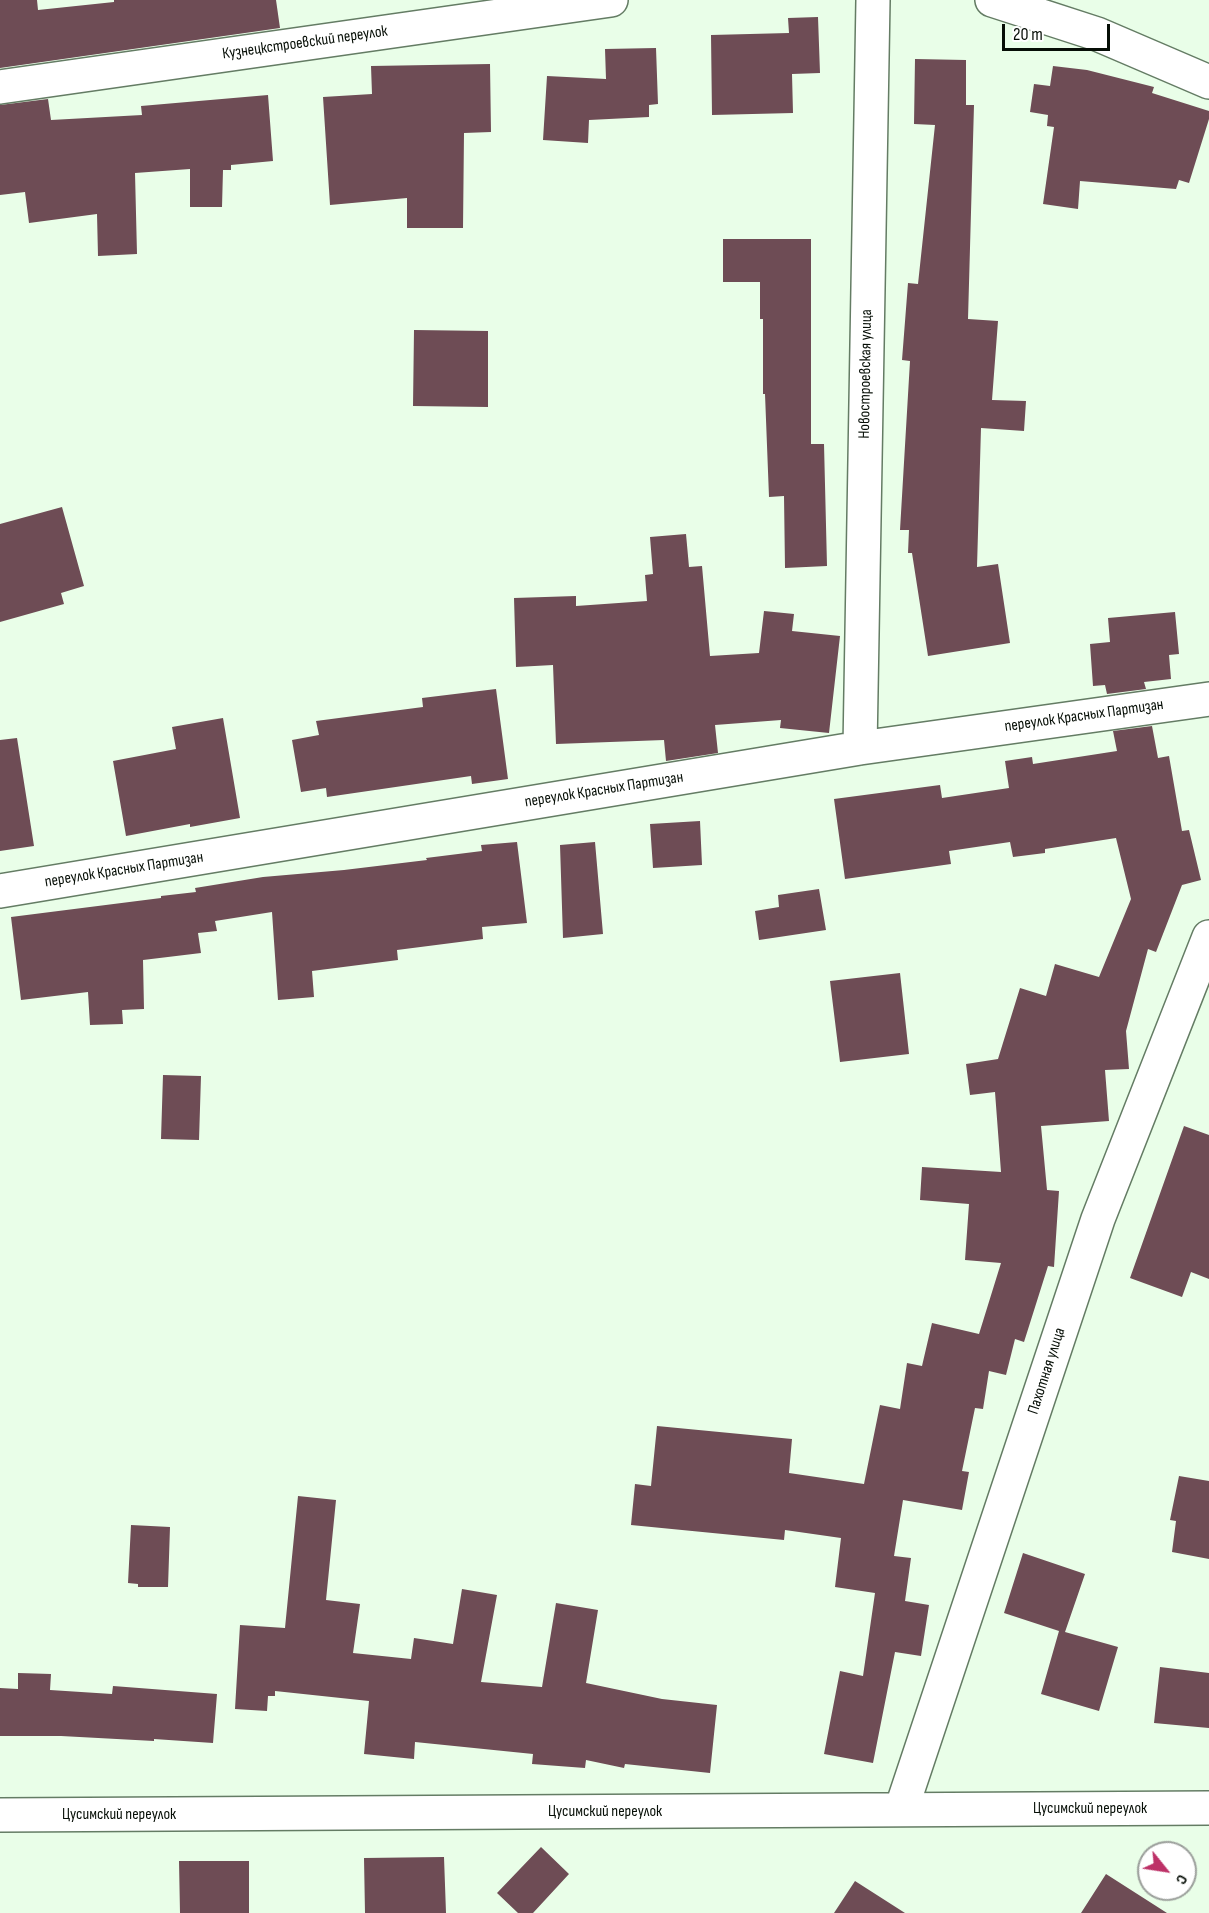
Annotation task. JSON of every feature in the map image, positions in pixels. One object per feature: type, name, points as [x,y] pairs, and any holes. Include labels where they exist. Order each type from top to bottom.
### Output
[{"type":"street","name":"Кузнецкстроевский переулок","points":[[0,87],[611,0]]},
{"type":"street","name":"Новостроевская улица","points":[[860,748],[873,0]]},
{"type":"street","points":[[992,0],[1097,34],[1209,82]]},
{"type":"street","name":"переулок Красных Партизан","points":[[0,891],[860,748],[1209,699]]},
{"type":"street","name":"Пахотная улица","points":[[901,1810],[1098,1219],[1209,937]]},
{"type":"street","name":"Цусимский переулок","points":[[0,1815],[1209,1808]]},
{"type":"building","points":[[0,0],[37,0],[38,10],[114,2],[114,0],[276,0],[280,28],[0,68]]},
{"type":"building","points":[[818,17],[820,73],[792,74],[793,113],[712,115],[711,35],[789,33],[788,18]]},
{"type":"building","points":[[656,48],[658,104],[649,105],[649,117],[589,120],[588,143],[543,140],[547,76],[606,79],[605,49]]},
{"type":"building","points":[[915,59],[966,60],[966,105],[974,105],[968,319],[998,321],[992,400],[1026,401],[1024,431],[981,428],[977,567],[998,564],[1010,643],[928,656],[912,553],[908,553],[909,530],[900,530],[910,361],[902,360],[908,283],[918,284],[935,125],[914,124]]},
{"type":"building","points":[[490,64],[491,132],[464,133],[463,228],[407,228],[407,198],[330,205],[323,97],[372,94],[371,66]]},
{"type":"building","points":[[1053,66],[1087,70],[1154,87],[1152,93],[1209,111],[1209,119],[1189,183],[1179,180],[1176,189],[1080,181],[1078,209],[1043,204],[1054,127],[1047,126],[1048,115],[1030,112],[1034,84],[1050,86]]},
{"type":"building","points":[[268,95],[273,161],[231,165],[231,170],[223,170],[222,207],[190,207],[190,169],[135,173],[137,254],[98,256],[97,214],[29,223],[25,192],[0,195],[0,105],[48,99],[51,120],[142,115],[141,106]]},
{"type":"building","points":[[723,239],[811,239],[811,444],[824,444],[827,566],[785,568],[784,496],[769,497],[760,282],[723,282]]},
{"type":"building","points":[[414,330],[488,331],[488,407],[413,406]]},
{"type":"building","points":[[62,507],[84,586],[61,593],[64,604],[0,622],[0,524]]},
{"type":"building","points":[[686,534],[689,567],[702,566],[710,656],[759,653],[764,611],[794,614],[792,631],[840,636],[829,733],[780,728],[781,720],[715,725],[718,753],[666,761],[664,740],[556,744],[553,665],[516,667],[514,598],[576,596],[576,606],[647,601],[645,575],[653,574],[650,537]]},
{"type":"building","points":[[1175,612],[1179,654],[1169,655],[1171,679],[1144,682],[1146,689],[1107,694],[1105,685],[1093,686],[1090,644],[1110,642],[1108,618]]},
{"type":"building","points":[[496,689],[508,779],[472,784],[471,776],[327,797],[326,788],[301,792],[292,740],[319,735],[316,721],[423,707],[422,698]]},
{"type":"building","points":[[223,718],[240,818],[190,827],[190,824],[126,836],[113,761],[176,749],[172,727]]},
{"type":"building","points":[[1152,726],[1158,758],[1169,756],[1182,831],[1189,830],[1201,880],[1182,885],[1156,952],[1148,949],[1126,1031],[1129,1069],[1105,1070],[1109,1121],[1041,1126],[1047,1190],[1059,1191],[1054,1267],[1048,1266],[1024,1342],[1015,1339],[1006,1375],[989,1371],[983,1409],[975,1408],[962,1471],[969,1472],[962,1510],[903,1500],[894,1556],[911,1558],[905,1601],[929,1605],[921,1656],[895,1652],[873,1763],[824,1754],[840,1671],[863,1676],[875,1593],[835,1587],[841,1538],[785,1530],[784,1540],[631,1525],[635,1484],[651,1486],[657,1426],[792,1439],[789,1473],[864,1484],[880,1405],[900,1409],[907,1363],[922,1366],[932,1323],[979,1334],[1001,1263],[965,1260],[969,1204],[920,1200],[922,1167],[1001,1172],[995,1092],[970,1095],[966,1064],[998,1059],[1020,988],[1046,996],[1055,964],[1099,977],[1131,899],[1116,838],[1045,849],[1045,853],[1013,857],[1010,842],[949,851],[951,864],[845,879],[834,799],[940,785],[942,798],[1009,788],[1005,761],[1032,757],[1033,764],[1117,751],[1113,731]]},
{"type":"building","points":[[17,738],[34,846],[0,851],[0,740]]},
{"type":"building","points":[[700,821],[702,865],[653,868],[650,824]]},
{"type":"building","points":[[517,842],[527,923],[482,927],[483,939],[397,950],[398,960],[312,971],[314,997],[278,1000],[272,912],[215,921],[217,931],[198,933],[201,953],[143,960],[144,1009],[122,1010],[123,1024],[90,1025],[88,992],[21,1000],[11,917],[161,898],[161,896],[196,892],[195,888],[263,877],[427,860],[426,858],[482,851],[481,845]]},
{"type":"building","points":[[595,842],[603,934],[563,938],[560,845]]},
{"type":"building","points":[[819,889],[826,930],[759,940],[755,911],[779,907],[778,895]]},
{"type":"building","points":[[900,973],[909,1054],[840,1062],[830,981]]},
{"type":"building","points":[[163,1075],[201,1076],[199,1140],[161,1139]]},
{"type":"building","points":[[1184,1126],[1209,1135],[1209,1279],[1191,1272],[1182,1297],[1130,1278]]},
{"type":"building","points":[[1179,1476],[1209,1481],[1209,1559],[1172,1552],[1176,1521],[1170,1520]]},
{"type":"building","points":[[298,1496],[336,1500],[326,1600],[360,1604],[353,1653],[411,1659],[414,1638],[453,1644],[462,1589],[497,1595],[481,1682],[542,1687],[556,1603],[598,1610],[586,1683],[662,1699],[717,1705],[710,1773],[625,1764],[624,1768],[586,1760],[585,1768],[532,1764],[533,1754],[415,1742],[414,1759],[364,1754],[369,1701],[275,1691],[275,1696],[268,1696],[267,1711],[235,1709],[240,1625],[285,1628]]},
{"type":"building","points":[[131,1525],[170,1527],[168,1587],[138,1587],[138,1584],[128,1583]]},
{"type":"building","points":[[1023,1553],[1085,1574],[1065,1632],[1118,1647],[1099,1711],[1041,1694],[1059,1631],[1004,1613]]},
{"type":"building","points":[[1160,1667],[1209,1673],[1209,1728],[1154,1723]]},
{"type":"building","points":[[18,1673],[51,1674],[50,1690],[112,1694],[113,1686],[217,1694],[213,1743],[154,1739],[154,1741],[61,1736],[0,1736],[0,1688],[18,1689]]},
{"type":"building","points":[[541,1847],[569,1874],[533,1913],[518,1913],[497,1893]]},
{"type":"building","points":[[444,1857],[446,1913],[365,1913],[364,1858]]},
{"type":"building","points":[[179,1861],[249,1861],[249,1913],[180,1913]]},
{"type":"building","points":[[1106,1874],[1137,1894],[1137,1901],[1148,1901],[1167,1913],[1081,1913]]},
{"type":"building","points":[[855,1881],[905,1913],[834,1913]]}]
